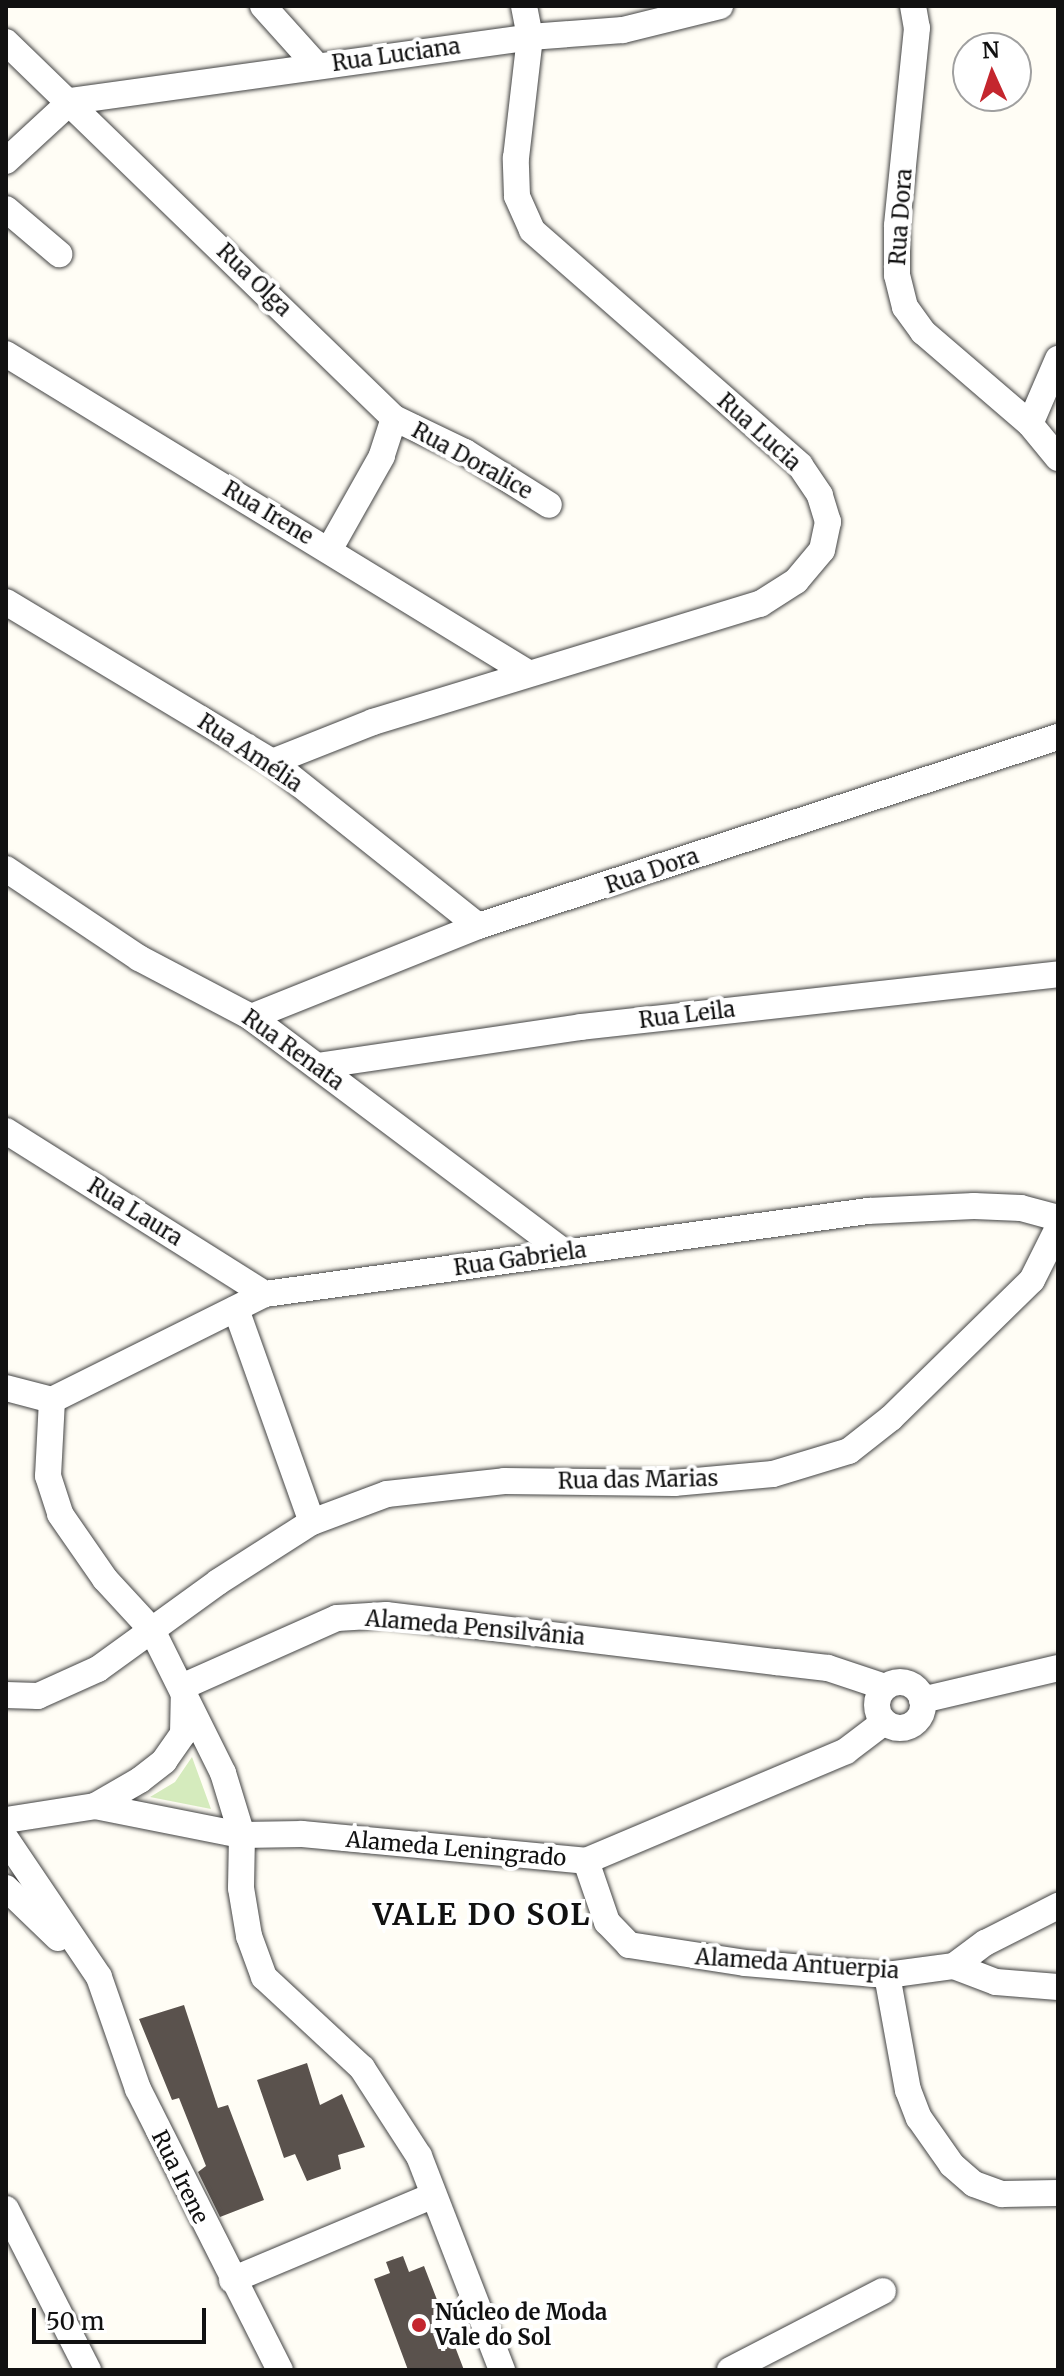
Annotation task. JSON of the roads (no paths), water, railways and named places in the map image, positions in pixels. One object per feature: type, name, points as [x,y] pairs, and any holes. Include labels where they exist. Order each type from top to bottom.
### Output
[{"type":"street","points":[[263,6],[317,66]]},
{"type":"street","name":"Rua Lucia","points":[[272,762],[373,722],[760,604],[796,581],[822,550],[828,522],[820,495],[800,465],[532,230],[517,196],[516,158],[530,37],[524,6]]},
{"type":"street","name":"Rua Luciana","points":[[71,101],[530,37],[623,30],[720,6]]},
{"type":"street","name":"Rua Dora","points":[[913,6],[917,28],[897,226],[897,275],[905,307],[923,332],[1030,424],[1058,458]]},
{"type":"street","name":"Rua Olga","points":[[6,42],[71,101],[394,418]]},
{"type":"street","points":[[6,161],[71,101]]},
{"type":"street","points":[[6,209],[59,254]]},
{"type":"street","name":"Rua Irene","points":[[6,354],[528,673]]},
{"type":"street","points":[[1030,424],[1058,359]]},
{"type":"street","points":[[329,550],[382,456],[394,418]]},
{"type":"street","name":"Rua Doralice","points":[[394,418],[465,452],[549,505]]},
{"type":"street","name":"Rua Amélia","points":[[6,602],[272,762],[478,926]]},
{"type":"street","name":"Rua Dora","points":[[251,1017],[478,926],[1058,737]]},
{"type":"street","name":"Rua Renata","points":[[6,869],[139,958],[251,1017],[565,1253]]},
{"type":"street","name":"Rua Leila","points":[[317,1066],[581,1027],[1058,974]]},
{"type":"street","name":"Rua Laura","points":[[6,1131],[265,1294]]},
{"type":"street","name":"Rua Gabriela","points":[[52,1400],[265,1294],[868,1211],[990,1207],[1058,1218]]},
{"type":"street","name":"Rua das Marias","points":[[6,1695],[38,1696],[98,1669],[312,1522],[387,1494],[504,1481],[674,1483],[759,1476],[849,1451],[891,1418],[1051,1264],[1058,1228]]},
{"type":"street","points":[[236,1309],[312,1522]]},
{"type":"street","points":[[6,1388],[52,1400],[48,1476],[60,1514],[105,1579],[152,1630],[184,1686],[223,1773],[242,1835],[241,1888],[249,1936],[264,1977],[362,2068],[419,2156],[502,2370]]},
{"type":"street","name":"Alameda Pensilvânia","points":[[184,1686],[337,1618],[386,1615],[828,1668],[885,1687]]},
{"type":"street","points":[[922,1700],[1058,1668]]},
{"type":"street","points":[[898,1682],[911,1684],[922,1700],[920,1718],[910,1727],[884,1722],[878,1711],[885,1687],[898,1682]]},
{"type":"street","points":[[6,1820],[95,1806],[140,1780],[183,1734],[184,1686]]},
{"type":"street","name":"Alameda Leningrado","points":[[95,1806],[242,1835],[302,1834],[586,1861],[766,1788],[846,1751],[884,1722]]},
{"type":"street","name":"Rua Irene","points":[[6,1839],[99,1977],[138,2089],[280,2370]]},
{"type":"street","name":"Alameda Antuerpia","points":[[586,1861],[607,1922],[629,1945],[745,1963],[887,1975],[954,1966],[996,1982],[1058,1987]]},
{"type":"street","name":"Rua Irene","points":[[6,1888],[99,1977]]},
{"type":"street","points":[[954,1966],[985,1943],[1058,1906]]},
{"type":"street","points":[[887,1975],[908,2090],[919,2118],[952,2165],[974,2184],[1002,2194],[1058,2193]]},
{"type":"street","points":[[232,2280],[432,2196]]},
{"type":"street","points":[[6,2209],[88,2370]]},
{"type":"street","points":[[730,2370],[883,2291]]},
{"type":"place","name":"Núcleo de Moda Vale do Sol","points":[[419,2325]]},
{"type":"district","name":"VALE DO SOL","points":[[482,1914]]}]
